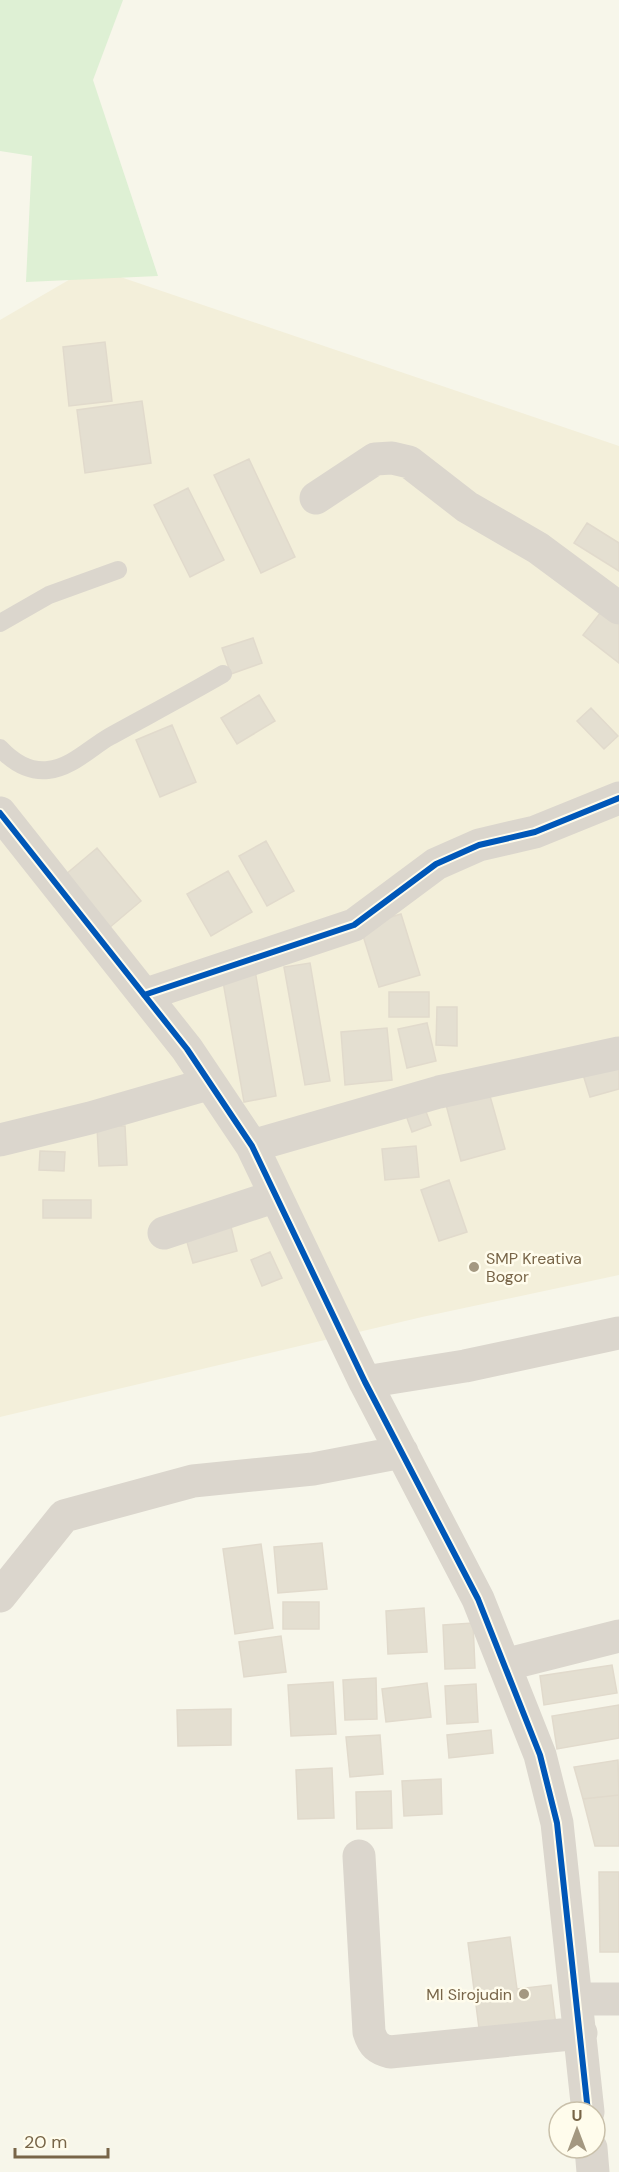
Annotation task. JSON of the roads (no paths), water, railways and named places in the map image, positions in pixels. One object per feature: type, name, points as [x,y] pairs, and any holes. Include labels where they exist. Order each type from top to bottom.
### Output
[{"type":"street","points":[[316,498],[375,459],[392,458],[408,462],[467,507],[538,548],[619,608]]},
{"type":"street","points":[[144,995],[354,925],[436,864],[479,845],[535,832],[619,798]]},
{"type":"street","points":[[0,813],[187,1049],[208,1084],[252,1146],[365,1382],[478,1599],[540,1755],[557,1823],[587,2100]]},
{"type":"street","points":[[252,1146],[439,1092],[619,1053]]},
{"type":"street","points":[[0,1140],[90,1118],[208,1084]]},
{"type":"street","points":[[165,1233],[276,1196]]},
{"type":"street","points":[[365,1382],[465,1366],[619,1334]]},
{"type":"street","points":[[0,1596],[64,1516],[194,1480],[313,1469],[402,1452]]},
{"type":"street","points":[[504,1665],[619,1636]]},
{"type":"street","points":[[359,1856],[369,2032],[372,2042],[380,2050],[390,2052],[581,2033]]},
{"type":"street","points":[[576,1999],[619,1999]]},
{"type":"lane","points":[[0,623],[49,595],[118,570]]},
{"type":"lane","points":[[0,748],[27,768],[50,770],[63,767],[108,738],[223,674]]},
{"type":"place","name":"SMP Kreativa Bogor","points":[[474,1267]]},
{"type":"place","name":"MI Sirojudin","points":[[524,1994]]}]
